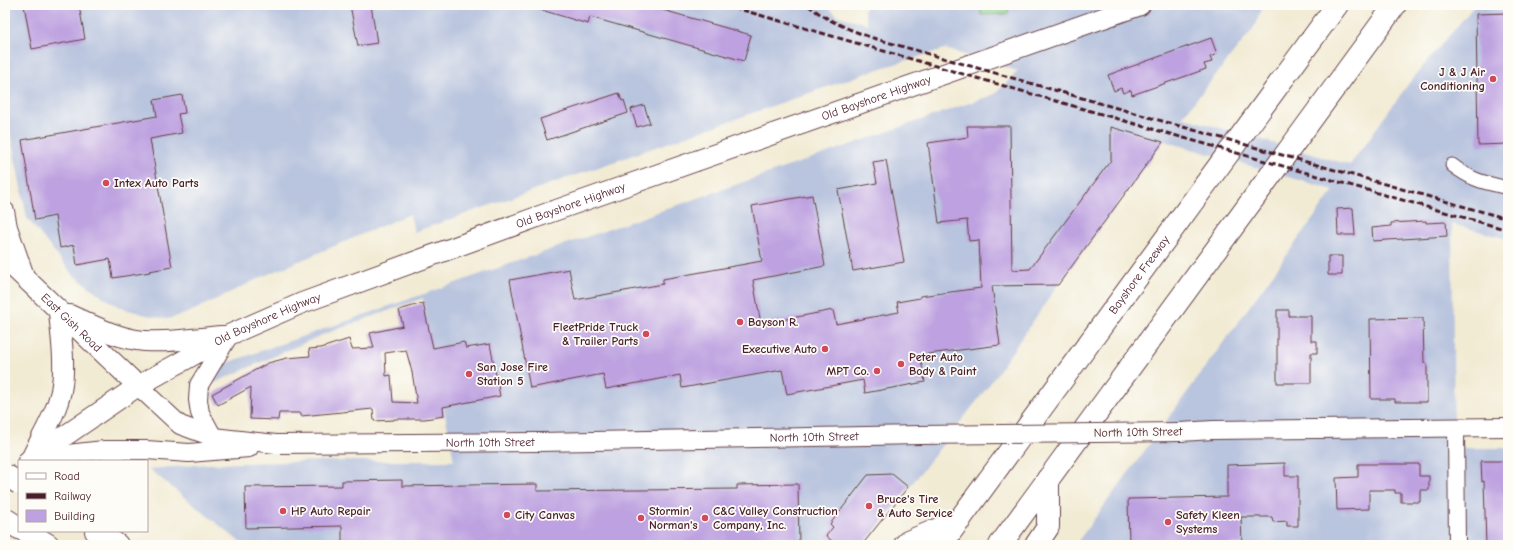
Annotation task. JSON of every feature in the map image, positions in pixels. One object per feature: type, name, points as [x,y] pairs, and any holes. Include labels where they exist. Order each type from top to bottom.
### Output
[{"type":"highway","name":"Bayshore Freeway","points":[[941,545],[1337,5]]},
{"type":"highway","points":[[1000,545],[1395,6]]},
{"type":"highway","points":[[5,476],[18,482]]},
{"type":"highway","points":[[1036,545],[1048,527],[1048,479]]},
{"type":"highway","points":[[5,519],[18,527]]},
{"type":"highway","points":[[905,545],[908,542],[960,520]]},
{"type":"highway","points":[[27,532],[46,544]]},
{"type":"highway","points":[[98,532],[117,545]]},
{"type":"main road","name":"Old Bayshore Highway","points":[[30,460],[138,386],[230,335],[302,303],[447,249],[1140,5]]},
{"type":"main road","points":[[5,211],[8,227],[26,279]]},
{"type":"main road","name":"East Gish Road","points":[[5,259],[138,386]]},
{"type":"main road","points":[[28,460],[54,412],[60,392],[64,364],[59,311],[114,334],[145,341],[230,335]]},
{"type":"main road","points":[[213,437],[200,413],[198,400],[199,385],[230,335]]},
{"type":"main road","name":"North 10th Street","points":[[138,386],[180,425],[213,437],[276,444],[404,442],[484,443],[1180,432],[1213,430],[1508,427]]},
{"type":"main road","points":[[44,460],[104,450],[146,450],[189,453],[238,450],[276,444]]},
{"type":"main road","name":"Old Bayshore Highway","points":[[5,480],[18,469]]},
{"type":"street","points":[[1452,165],[1479,182],[1508,188]]},
{"type":"street","points":[[1456,427],[1457,545]]},
{"type":"shaded area","points":[[5,5],[826,5],[838,16],[868,24],[864,11],[866,5],[1264,5],[1253,29],[1182,117],[1350,165],[1409,83],[1475,5],[1508,5],[1508,239],[1452,224],[1454,448],[1508,448],[1508,545],[1075,545],[1334,190],[1164,141],[1058,285],[987,388],[864,545],[248,545],[240,542],[149,469],[207,464],[329,461],[454,461],[423,298],[322,335],[212,384],[221,365],[995,94],[1018,71],[945,49],[878,69],[414,232],[410,214],[264,276],[188,313],[168,319],[121,308],[106,299],[73,275],[27,218],[5,108]]},
{"type":"green space","points":[[981,5],[1008,5],[1008,14],[981,15]]},
{"type":"building","points":[[24,5],[79,5],[85,39],[32,49]]},
{"type":"building","points":[[350,5],[371,5],[377,43],[358,46]]},
{"type":"building","points":[[535,5],[645,5],[751,35],[744,61],[590,17],[588,24],[535,8]]},
{"type":"building","name":"J & J Air Conditioning","points":[[1508,13],[1508,144],[1478,145],[1476,14]]},
{"type":"building","points":[[1211,38],[1217,54],[1210,57],[1212,62],[1204,64],[1206,69],[1132,95],[1131,90],[1123,93],[1121,88],[1114,91],[1108,75]]},
{"type":"building","points":[[619,93],[622,101],[624,100],[628,113],[547,140],[540,119]]},
{"type":"building","points":[[182,95],[185,113],[178,114],[182,133],[150,139],[172,267],[113,278],[110,259],[77,265],[74,245],[60,248],[55,216],[35,220],[22,140],[157,116],[154,100]]},
{"type":"building","points":[[644,105],[650,123],[637,127],[631,109]]},
{"type":"building","points":[[967,126],[1010,126],[1012,270],[1030,269],[1111,160],[1111,127],[1163,142],[1058,285],[992,286],[1000,345],[920,355],[925,382],[865,393],[863,380],[787,394],[782,370],[682,388],[680,375],[606,389],[603,374],[530,388],[510,280],[569,269],[575,300],[663,284],[663,279],[762,261],[752,206],[812,195],[825,266],[753,280],[761,324],[833,310],[836,324],[899,312],[897,302],[920,298],[920,296],[981,288],[979,240],[969,241],[967,220],[939,223],[928,143],[968,137]]},
{"type":"building","points":[[886,160],[904,262],[853,271],[838,190],[877,183],[873,162]]},
{"type":"building","points":[[1353,208],[1355,235],[1338,235],[1337,209]]},
{"type":"building","points":[[1426,221],[1426,223],[1446,222],[1447,236],[1373,241],[1372,228],[1391,226],[1391,223]]},
{"type":"building","points":[[1328,256],[1342,256],[1342,275],[1328,275]]},
{"type":"building","points":[[423,303],[433,348],[464,342],[466,348],[490,344],[500,396],[443,407],[444,416],[425,419],[394,419],[374,421],[373,409],[301,416],[301,413],[279,413],[278,420],[250,419],[251,387],[218,405],[212,394],[268,363],[287,358],[310,356],[309,349],[321,348],[349,339],[352,349],[374,348],[370,333],[403,326],[399,310]],"holes":[[[406,350],[412,372],[417,403],[393,402],[391,375],[386,376],[385,353]]]},
{"type":"building","points":[[1277,310],[1289,310],[1289,316],[1311,316],[1311,341],[1317,341],[1317,353],[1311,353],[1311,383],[1277,383]]},
{"type":"building","points":[[1423,318],[1424,363],[1427,363],[1427,402],[1395,402],[1395,399],[1371,399],[1370,319]]},
{"type":"building","points":[[1481,461],[1508,461],[1508,483],[1505,483],[1507,545],[1486,545],[1484,481],[1482,482]]},
{"type":"building","points":[[1285,463],[1285,476],[1298,476],[1298,526],[1287,526],[1287,521],[1273,522],[1272,517],[1241,517],[1242,543],[1208,545],[1129,545],[1128,499],[1227,497],[1227,465]]},
{"type":"building","points":[[1358,464],[1419,464],[1419,476],[1429,476],[1429,490],[1420,490],[1420,502],[1401,502],[1401,493],[1395,493],[1395,490],[1369,490],[1369,509],[1337,510],[1336,478],[1358,477]]},
{"type":"building","name":"Bruce's Tire & Auto Service","points":[[892,474],[908,487],[862,545],[837,545],[826,536],[833,527],[830,524],[868,475]]},
{"type":"building","points":[[402,480],[402,486],[537,484],[537,491],[737,489],[737,485],[798,484],[799,545],[342,545],[342,526],[246,528],[245,487],[342,486],[342,481]]},
{"type":"railway","points":[[725,5],[1508,230]]},
{"type":"railway","points":[[808,5],[815,11],[831,20],[873,38],[1508,219]]},
{"type":"place","name":"J & J Air Conditioning","points":[[1493,79]]},
{"type":"place","name":"Intex Auto Parts","points":[[106,183]]},
{"type":"place","name":"Bayson R.","points":[[740,322]]},
{"type":"place","name":"FleetPride Truck & Trailer Parts","points":[[646,334]]},
{"type":"place","name":"Executive Auto","points":[[825,349]]},
{"type":"place","name":"Peter Auto Body & Paint","points":[[901,364]]},
{"type":"place","name":"MPT Co.","points":[[877,371]]},
{"type":"place","name":"San Jose Fire Station 5","points":[[469,374]]},
{"type":"place","name":"Bruce's Tire & Auto Service","points":[[869,506]]},
{"type":"place","name":"HP Auto Repair","points":[[283,511]]},
{"type":"place","name":"City Canvas","points":[[507,515]]},
{"type":"place","name":"Stormin' Norman's","points":[[641,518]]},
{"type":"place","name":"C&C Valley Construction Company, Inc.","points":[[705,518]]},
{"type":"place","name":"Safety Kleen Systems","points":[[1168,522]]}]
